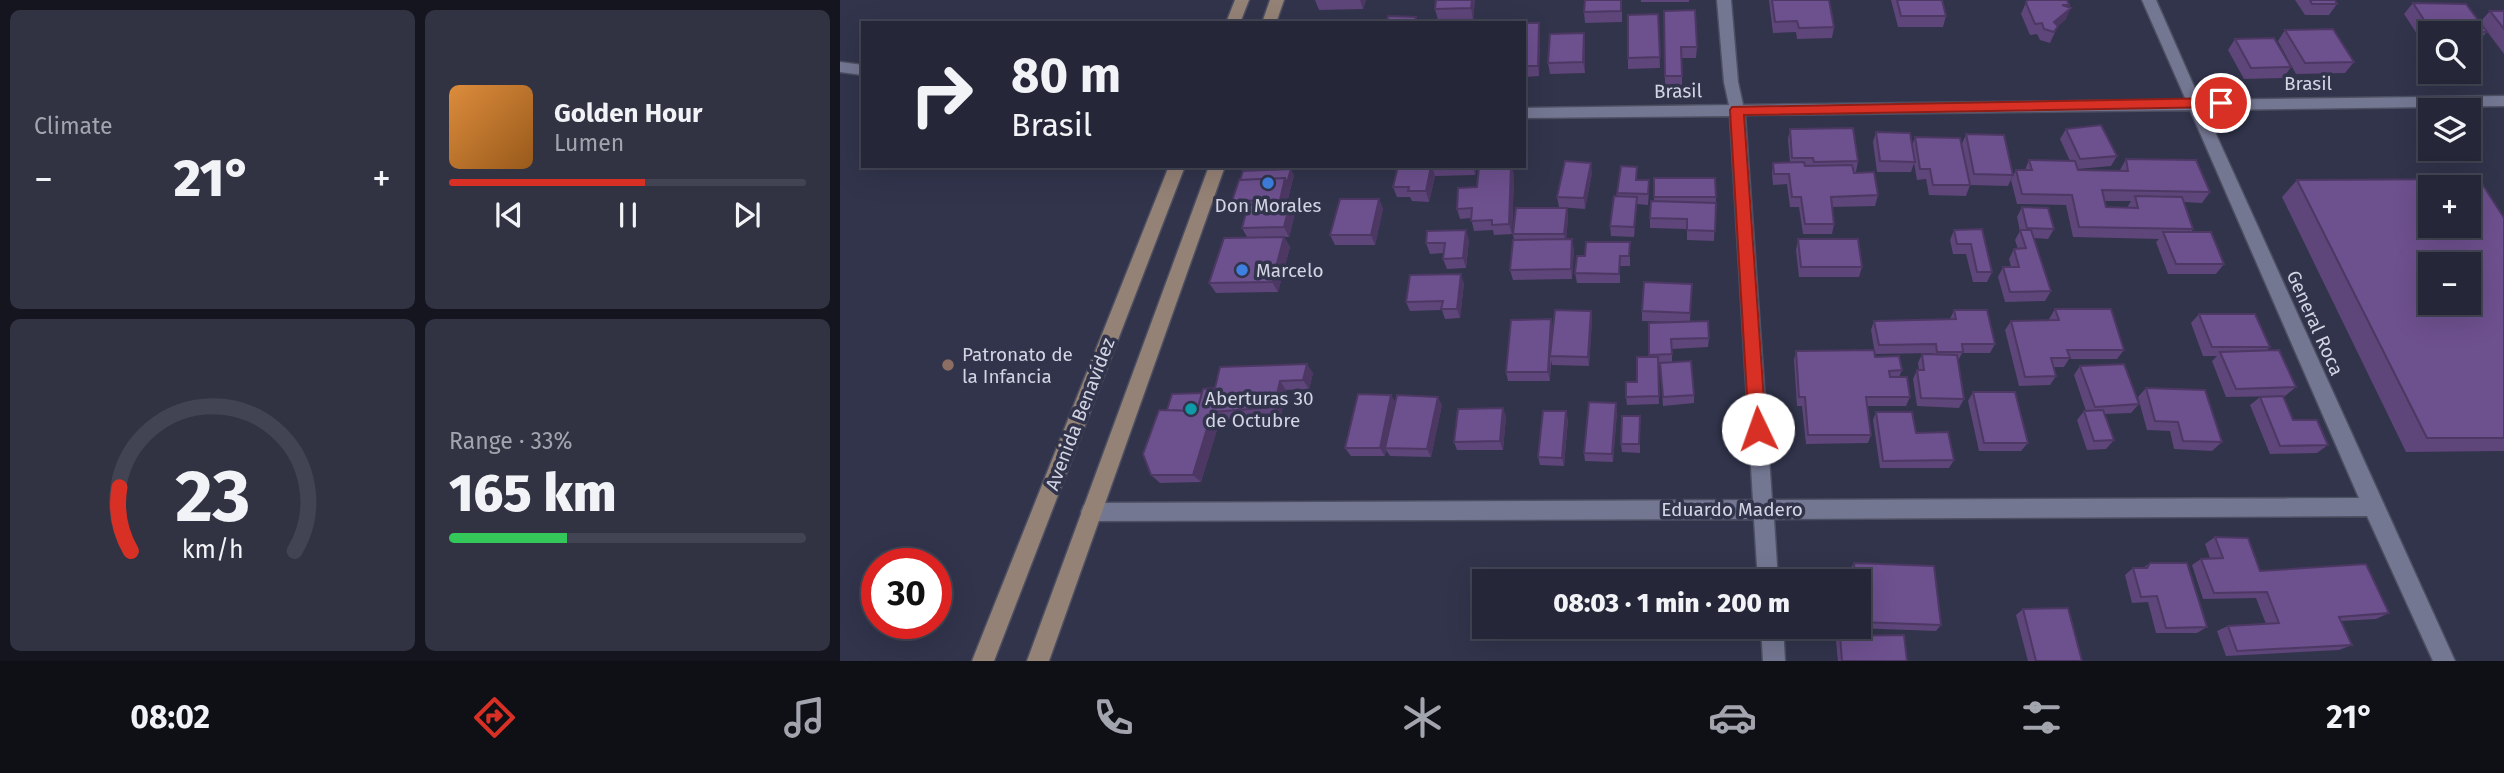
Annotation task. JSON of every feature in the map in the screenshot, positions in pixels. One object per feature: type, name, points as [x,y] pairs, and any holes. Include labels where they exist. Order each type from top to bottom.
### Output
[{"type":"main road","points":[[1234,21],[1242,0]]},
{"type":"main road","points":[[1270,21],[1277,0]]},
{"type":"main road","name":"Avenida Benavídez","points":[[983,661],[1176,168]]},
{"type":"main road","points":[[1038,661],[1216,168]]},
{"type":"street","points":[[1724,0],[1731,82],[1737,110],[1767,569]]},
{"type":"street","name":"General Roca","points":[[2149,0],[2373,507],[2445,661]]},
{"type":"street","points":[[840,67],[861,70]]},
{"type":"street","name":"Brasil","points":[[1526,113],[2504,101]]},
{"type":"street","name":"Eduardo Madero","points":[[1091,512],[2373,507]]},
{"type":"street","points":[[1773,639],[1774,661]]},
{"type":"building","points":[[1436,0],[1472,0],[1471,8],[1435,9]]},
{"type":"building","points":[[1585,0],[1621,0],[1621,11],[1584,12]]},
{"type":"building","points":[[1772,0],[1829,0],[1834,27],[1799,28],[1797,21],[1775,22]]},
{"type":"building","points":[[1897,0],[1942,0],[1946,16],[1901,16]]},
{"type":"building","points":[[2027,0],[2067,0],[2069,5],[2062,5],[2071,8],[2054,22],[2058,26],[2054,32],[2044,29],[2042,23],[2035,24]]},
{"type":"building","points":[[2310,0],[2335,0],[2337,4],[2312,4]]},
{"type":"building","points":[[2413,3],[2466,4],[2479,21],[2425,21]]},
{"type":"building","points":[[1695,10],[1697,47],[1681,47],[1682,76],[1665,76],[1664,11]]},
{"type":"building","points":[[2490,11],[2504,11],[2504,29]]},
{"type":"building","points":[[1658,14],[1660,57],[1628,58],[1628,15]]},
{"type":"building","points":[[1388,16],[1416,17],[1415,21],[1387,21]]},
{"type":"building","points":[[1526,23],[1539,23],[1538,66],[1526,66]]},
{"type":"building","points":[[2333,29],[2354,62],[2305,63],[2285,30]]},
{"type":"building","points":[[1584,33],[1583,62],[1548,63],[1550,34]]},
{"type":"building","points":[[2274,38],[2291,67],[2251,68],[2235,39]]},
{"type":"building","points":[[2101,125],[2117,156],[2080,159],[2066,129]]},
{"type":"building","points":[[1853,128],[1858,161],[1814,162],[1813,158],[1792,158],[1790,129]]},
{"type":"building","points":[[1876,132],[1910,133],[1915,162],[1880,161]]},
{"type":"building","points":[[1966,134],[2004,135],[2013,175],[1974,174]]},
{"type":"building","points":[[1915,137],[1960,138],[1970,185],[1933,185],[1930,169],[1920,169]]},
{"type":"building","points":[[2126,159],[2196,160],[2210,192],[2102,190],[2106,207],[2138,208],[2135,196],[2182,197],[2193,229],[2079,227],[2072,195],[2022,194],[2016,170],[2032,170],[2029,160],[2075,161],[2078,170],[2128,171]]},
{"type":"building","points":[[1565,161],[1591,163],[1584,198],[1557,197]]},
{"type":"building","points":[[1804,162],[1805,166],[1852,165],[1854,173],[1874,172],[1878,195],[1831,197],[1834,224],[1805,224],[1801,197],[1792,197],[1789,174],[1774,174],[1773,163]]},
{"type":"building","points":[[1621,166],[1637,167],[1636,180],[1649,180],[1648,194],[1617,193]]},
{"type":"building","points":[[1398,168],[1431,168],[1426,191],[1408,191],[1409,187],[1393,187]]},
{"type":"building","points":[[1479,168],[1511,168],[1509,224],[1492,225],[1492,220],[1471,221],[1472,208],[1457,209],[1458,188],[1477,187]]},
{"type":"building","points":[[1291,169],[1287,183],[1285,178],[1240,180],[1243,171]]},
{"type":"building","points":[[1285,178],[1280,200],[1232,201],[1239,180]]},
{"type":"building","points":[[1654,178],[1715,178],[1716,197],[1654,197]]},
{"type":"building","points":[[2418,179],[2418,238],[2481,238],[2481,182],[2504,218],[2504,438],[2427,438],[2297,180]]},
{"type":"building","points":[[1614,196],[1637,197],[1634,227],[1610,226]]},
{"type":"building","points":[[1340,199],[1379,199],[1371,235],[1330,235]]},
{"type":"building","points":[[1651,201],[1716,203],[1715,231],[1687,230],[1687,219],[1650,218]]},
{"type":"building","points":[[1290,203],[1284,227],[1242,228],[1248,205]]},
{"type":"building","points":[[2022,207],[2048,208],[2054,229],[2027,228]]},
{"type":"building","points":[[1516,208],[1567,208],[1564,234],[1513,234]]},
{"type":"building","points":[[1982,229],[1992,272],[1977,272],[1971,244],[1957,244],[1954,230]]},
{"type":"building","points":[[1466,230],[1463,258],[1443,259],[1445,243],[1426,243],[1427,231]]},
{"type":"building","points":[[2020,230],[2031,230],[2051,291],[2010,292],[2003,267],[2019,267],[2014,249],[2026,248]]},
{"type":"building","points":[[2163,232],[2211,232],[2224,264],[2176,264]]},
{"type":"building","points":[[1284,237],[1272,282],[1209,283],[1224,238]]},
{"type":"building","points":[[1572,239],[1571,269],[1510,270],[1513,240]]},
{"type":"building","points":[[1798,239],[1858,239],[1862,267],[1801,267]]},
{"type":"building","points":[[1586,242],[1630,242],[1629,256],[1620,256],[1619,274],[1575,273],[1577,256],[1585,256]]},
{"type":"building","points":[[1461,274],[1457,309],[1441,309],[1443,301],[1406,302],[1410,275]]},
{"type":"building","points":[[1644,282],[1692,284],[1690,313],[1642,311]]},
{"type":"building","points":[[2055,309],[2111,309],[2124,350],[2067,350],[2070,358],[2051,358],[2056,376],[2025,377],[2011,321],[2059,320]]},
{"type":"building","points":[[1555,310],[1591,311],[1588,357],[1550,356]]},
{"type":"building","points":[[1954,310],[1987,310],[1995,344],[1962,344],[1963,352],[1937,352],[1936,344],[1879,345],[1874,321],[1956,319]]},
{"type":"building","points":[[2199,314],[2255,314],[2270,347],[2212,347]]},
{"type":"building","points":[[1551,319],[1548,372],[1506,372],[1511,320]]},
{"type":"building","points":[[1708,321],[1709,338],[1671,339],[1672,354],[1649,355],[1649,323]]},
{"type":"building","points":[[1874,350],[1875,357],[1899,356],[1902,370],[1889,371],[1890,377],[1907,377],[1910,397],[1866,397],[1871,435],[1808,435],[1805,397],[1799,397],[1796,351]]},
{"type":"building","points":[[2279,350],[2296,387],[2236,389],[2220,352]]},
{"type":"building","points":[[1922,354],[1957,355],[1964,399],[1921,398],[1917,370],[1924,370]]},
{"type":"building","points":[[1637,357],[1658,357],[1659,396],[1626,397],[1626,382],[1637,382]]},
{"type":"building","points":[[1691,361],[1694,395],[1663,397],[1660,363]]},
{"type":"building","points":[[1307,364],[1303,380],[1280,381],[1274,407],[1212,412],[1193,475],[1151,475],[1143,454],[1159,410],[1197,411],[1203,389],[1215,388],[1220,367]]},
{"type":"building","points":[[2124,364],[2139,404],[2095,407],[2080,366]]},
{"type":"building","points":[[2146,388],[2205,390],[2222,442],[2183,441],[2178,422],[2155,421]]},
{"type":"building","points":[[1973,392],[2015,392],[2028,443],[1984,443]]},
{"type":"building","points":[[1202,393],[1197,411],[1167,410],[1172,394]]},
{"type":"building","points":[[1358,394],[1391,395],[1380,448],[1345,448]]},
{"type":"building","points":[[1397,395],[1438,397],[1427,449],[1385,448]]},
{"type":"building","points":[[2283,396],[2293,420],[2317,420],[2328,445],[2280,446],[2260,397]]},
{"type":"building","points":[[1589,402],[1616,403],[1612,454],[1584,453]]},
{"type":"building","points":[[1503,408],[1500,441],[1454,442],[1458,409]]},
{"type":"building","points":[[2103,410],[2114,440],[2094,441],[2084,411]]},
{"type":"building","points":[[1543,411],[1566,411],[1562,458],[1538,457]]},
{"type":"building","points":[[1876,412],[1912,412],[1916,433],[1948,432],[1954,460],[1883,461]]},
{"type":"building","points":[[1622,416],[1640,416],[1639,444],[1621,444]]},
{"type":"building","points":[[2215,537],[2248,538],[2260,571],[2366,564],[2389,613],[2339,617],[2352,645],[2237,651],[2228,626],[2279,623],[2267,592],[2214,593],[2201,559],[2223,558]]},
{"type":"building","points":[[1854,563],[1934,566],[1941,625],[1871,622],[1871,569],[1854,569]]},
{"type":"building","points":[[2150,563],[2187,563],[2207,627],[2166,628],[2157,596],[2141,597],[2133,568],[2147,568]]},
{"type":"building","points":[[2068,608],[2082,661],[2036,661],[2023,609]]},
{"type":"building","points":[[1904,635],[1907,661],[1842,661],[1840,639],[1871,639],[1871,636]]},
{"type":"place","name":"Don Morales","points":[[1268,183]]},
{"type":"place","name":"Marcelo","points":[[1242,270]]},
{"type":"place","name":"Patronato de la Infancia","points":[[948,365]]},
{"type":"place","name":"Aberturas 30 de Octubre","points":[[1191,409]]},
{"type":"route","points":[[1758,429],[1737,110],[2221,103]]}]
